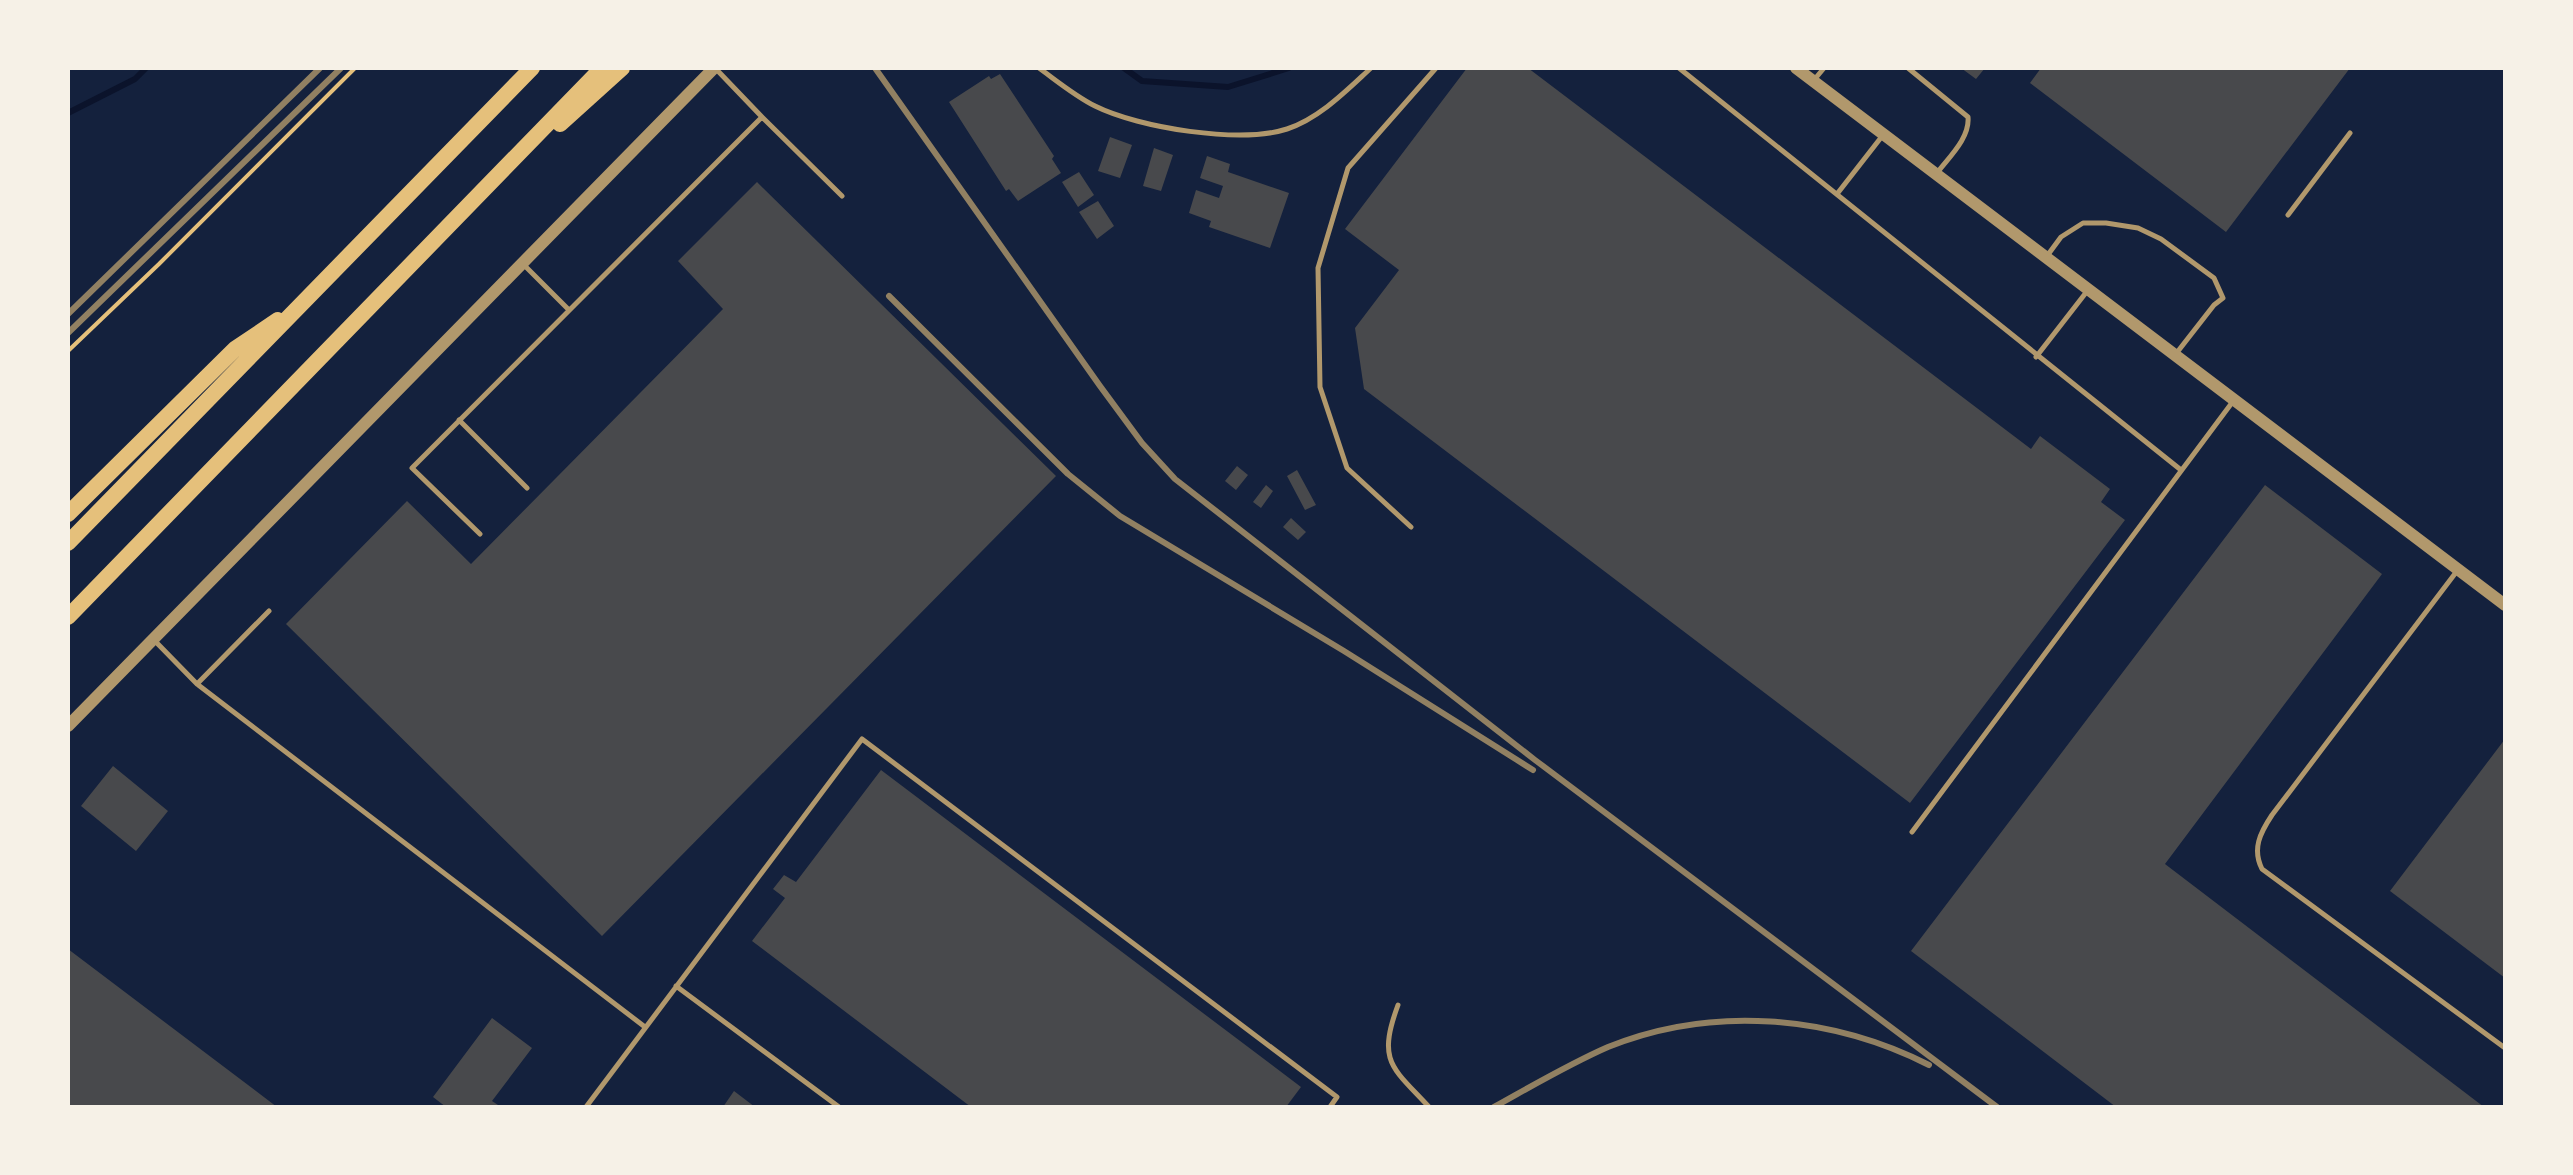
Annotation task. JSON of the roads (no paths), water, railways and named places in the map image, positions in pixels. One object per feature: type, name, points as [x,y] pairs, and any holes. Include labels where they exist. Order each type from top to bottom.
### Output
[{"type":"highway","points":[[68,543],[532,68]]},
{"type":"highway","points":[[68,617],[602,68]]},
{"type":"highway","points":[[496,176],[577,110],[622,68]]},
{"type":"highway","points":[[68,514],[235,349],[309,299]]},
{"type":"street","points":[[68,726],[714,68]]},
{"type":"street","points":[[1796,68],[2505,605]]},
{"type":"lane","points":[[714,68],[842,196]]},
{"type":"lane","points":[[1039,68],[1077,95],[1139,122],[1190,131],[1240,135],[1267,134],[1290,128],[1339,98],[1371,68]]},
{"type":"lane","points":[[1411,527],[1347,468],[1320,387],[1318,268],[1348,168],[1436,68]]},
{"type":"lane","points":[[1679,68],[2036,357],[2181,470]]},
{"type":"lane","points":[[1813,81],[1824,68]]},
{"type":"lane","points":[[1908,68],[1968,117],[1969,125],[1964,136],[1936,174]]},
{"type":"lane","points":[[480,534],[412,468],[762,117]]},
{"type":"lane","points":[[2288,215],[2350,133]]},
{"type":"lane","points":[[1837,194],[1883,134]]},
{"type":"lane","points":[[2046,257],[2061,237],[2083,223],[2106,223],[2138,228],[2161,239],[2214,278],[2223,298],[2175,355]]},
{"type":"lane","points":[[522,263],[569,310]]},
{"type":"lane","points":[[2036,357],[2089,289]]},
{"type":"lane","points":[[1912,832],[2234,400]]},
{"type":"lane","points":[[459,420],[527,488]]},
{"type":"lane","points":[[2458,569],[2272,815],[2257,845],[2258,860],[2262,869],[2505,1048]]},
{"type":"lane","points":[[197,684],[269,611]]},
{"type":"lane","points":[[153,639],[197,684],[645,1027]]},
{"type":"lane","points":[[586,1107],[862,739],[1337,1097],[1330,1107]]},
{"type":"lane","points":[[676,986],[839,1107]]},
{"type":"lane","points":[[1398,1005],[1388,1033],[1390,1065],[1429,1107]]},
{"type":"waterway","points":[[68,113],[135,79],[146,68]]},
{"type":"waterway","points":[[1124,68],[1142,81],[1228,87],[1289,68]]},
{"type":"railway","points":[[68,314],[320,68]]},
{"type":"railway","points":[[68,333],[341,68]]},
{"type":"railway","points":[[875,68],[1100,386],[1142,443],[1175,479],[1535,760],[1997,1107]]},
{"type":"railway","points":[[889,296],[1068,474],[1120,516],[1533,770]]},
{"type":"railway","points":[[1494,1107],[1608,1047],[1688,1025],[1729,1021],[1811,1026],[1852,1035],[1929,1065]]}]
